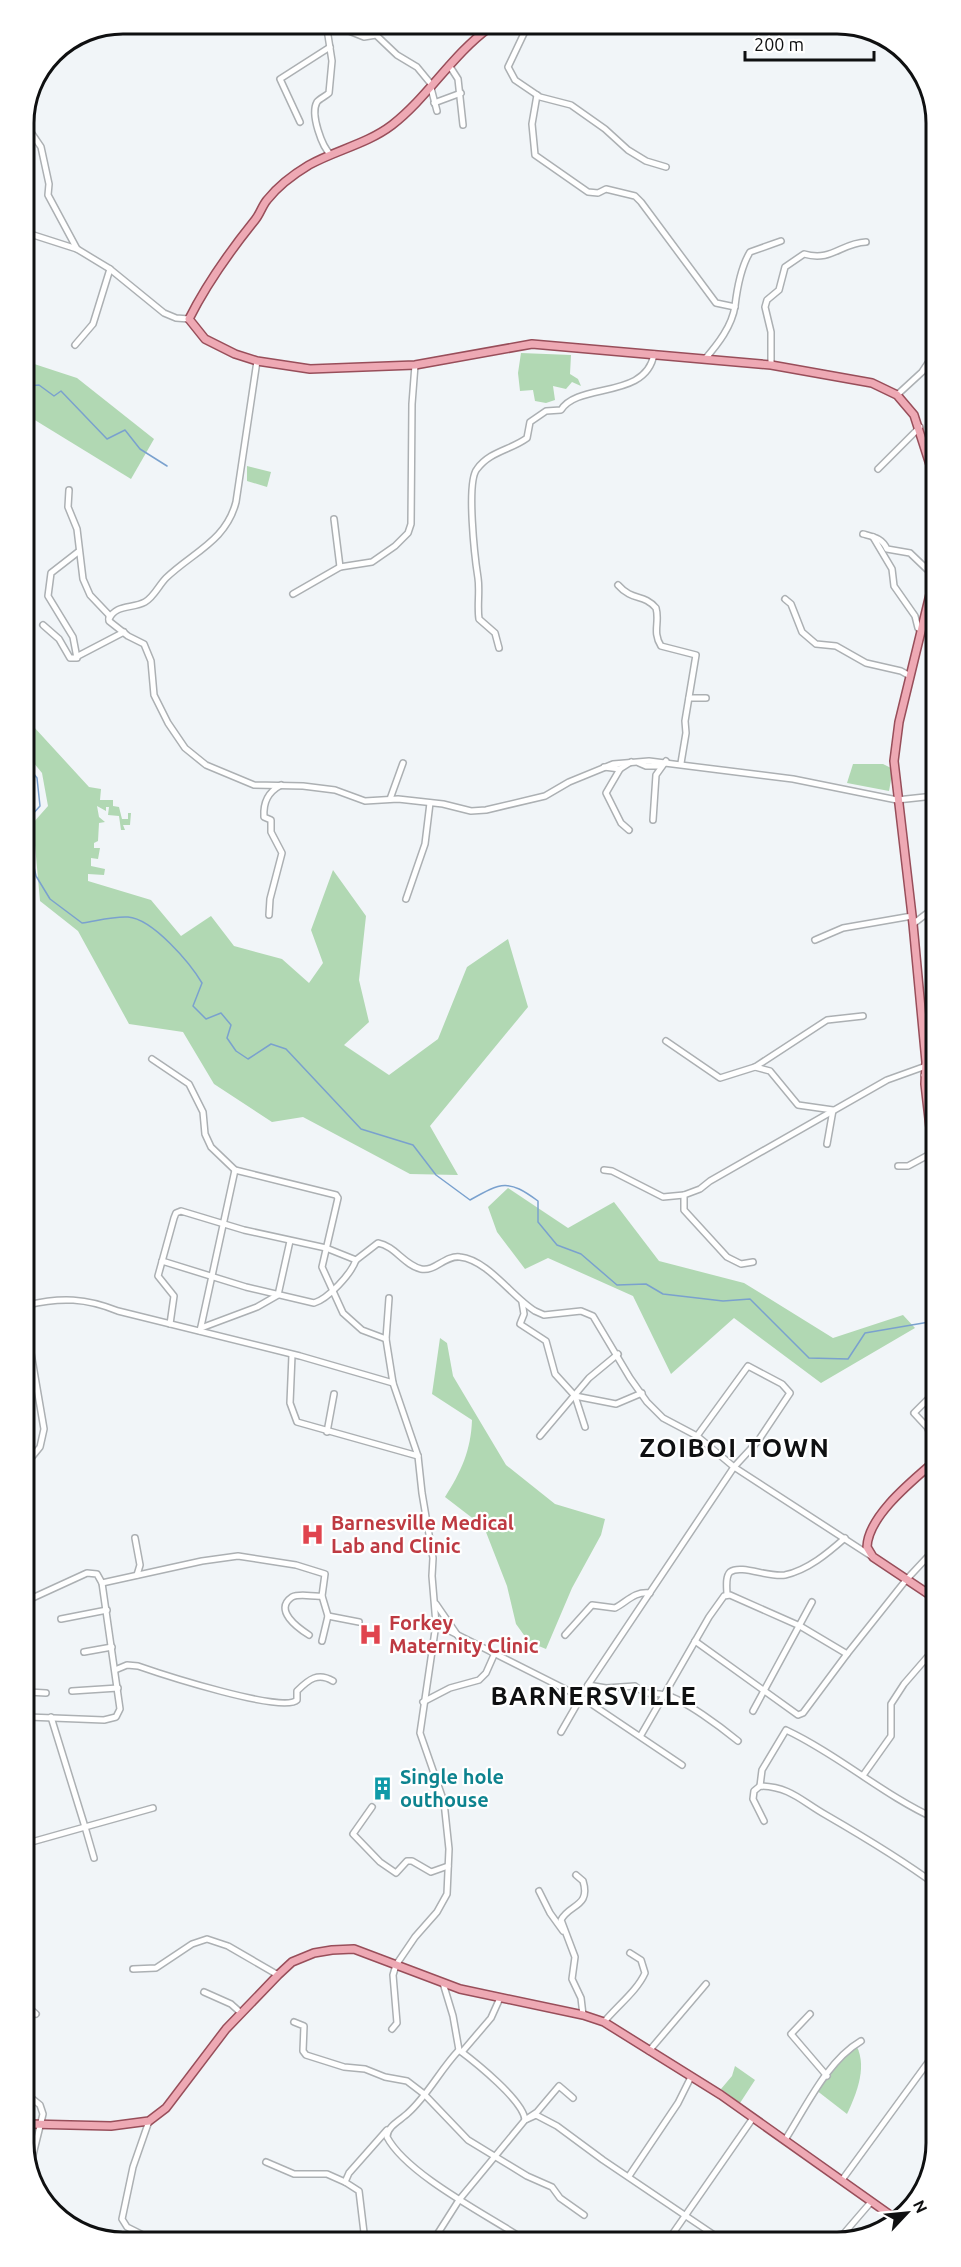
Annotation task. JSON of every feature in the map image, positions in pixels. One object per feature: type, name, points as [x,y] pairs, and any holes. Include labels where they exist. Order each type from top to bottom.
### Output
[{"type":"main road","points":[[482,34],[432,82],[408,111],[391,125],[375,136],[295,174],[267,200],[221,264],[189,319],[205,339],[257,362],[310,369],[415,365],[532,345],[771,365],[872,383],[897,395],[914,415],[926,449]]},
{"type":"main road","points":[[926,611],[910,676],[894,761],[913,924],[926,1062],[924,1075],[926,1094]]},
{"type":"main road","points":[[926,1469],[911,1482],[871,1528],[867,1548],[873,1557],[926,1593]]},
{"type":"main road","points":[[34,2124],[111,2126],[139,2125],[149,2121],[166,2108],[241,2013],[292,1962],[314,1953],[354,1949],[443,1982],[604,2022],[785,2139],[877,2205]]},
{"type":"street","points":[[328,34],[332,69],[328,93],[317,102],[316,109],[320,141],[331,155]]},
{"type":"street","points":[[356,34],[376,35],[397,55],[417,68],[432,82],[430,92],[437,111]]},
{"type":"street","points":[[523,35],[508,67],[515,80],[545,100],[571,105],[605,129],[628,150],[646,161],[666,167]]},
{"type":"street","points":[[300,122],[280,79],[330,47]]},
{"type":"street","points":[[450,64],[458,80],[463,126]]},
{"type":"street","points":[[434,103],[460,93]]},
{"type":"street","points":[[537,94],[532,124],[535,155],[588,192],[598,193],[606,189],[635,196],[677,248],[684,262],[699,278],[716,303],[735,307]]},
{"type":"street","points":[[35,138],[41,147],[49,184],[48,195],[77,249]]},
{"type":"street","points":[[35,236],[77,249],[110,270],[164,313],[176,318],[189,319]]},
{"type":"street","points":[[705,359],[724,337],[735,307],[744,262],[750,252],[782,241]]},
{"type":"street","points":[[771,365],[771,332],[765,307],[767,300],[779,290],[785,267],[804,254],[820,258],[842,251],[851,243],[866,242]]},
{"type":"street","points":[[75,345],[93,324],[110,270]]},
{"type":"street","points":[[499,648],[495,633],[479,619],[472,512],[473,475],[483,462],[498,451],[514,446],[527,438],[530,422],[546,411],[561,410],[572,399],[636,381],[652,363],[654,354]]},
{"type":"street","points":[[109,621],[115,611],[147,600],[175,570],[209,546],[231,518],[236,502],[247,415],[257,362]]},
{"type":"street","points":[[293,594],[339,567],[372,562],[408,534],[411,524],[412,404],[415,365]]},
{"type":"street","points":[[897,395],[926,367]]},
{"type":"street","points":[[878,469],[920,428]]},
{"type":"street","points":[[69,490],[68,507],[76,529],[78,552],[87,590],[94,601],[109,615],[109,621]]},
{"type":"street","points":[[334,519],[339,567]]},
{"type":"street","points":[[863,534],[884,542],[887,549],[910,553],[926,568]]},
{"type":"street","points":[[873,537],[892,569],[894,585],[915,616],[918,628]]},
{"type":"street","points":[[78,552],[51,573],[48,596],[69,630],[73,648],[78,656]]},
{"type":"street","points":[[618,585],[628,596],[643,599],[657,608],[655,634],[661,646],[696,655],[681,764]]},
{"type":"street","points":[[785,599],[791,604],[802,632],[816,644],[836,646],[866,663],[910,676]]},
{"type":"street","points":[[109,621],[144,644],[151,661],[152,688],[161,712],[195,758],[213,769],[251,784],[283,784],[335,790],[365,801],[390,799],[430,803],[471,811],[497,808],[545,796],[603,767],[634,762],[681,764],[793,779],[897,800],[926,797]]},
{"type":"street","points":[[43,625],[59,639],[70,658],[123,632]]},
{"type":"street","points":[[689,698],[706,698]]},
{"type":"street","points":[[629,830],[621,823],[606,793],[620,769],[634,762]]},
{"type":"street","points":[[390,799],[404,763]]},
{"type":"street","points":[[653,820],[656,775],[663,764]]},
{"type":"street","points":[[603,767],[620,769]]},
{"type":"street","points":[[269,915],[275,873],[282,854],[271,832],[271,820],[264,817],[263,811],[269,793],[283,784]]},
{"type":"street","points":[[406,899],[425,844],[430,803]]},
{"type":"street","points":[[913,924],[926,914]]},
{"type":"street","points":[[815,940],[843,928],[912,916]]},
{"type":"street","points":[[666,1041],[720,1078],[755,1067],[827,1020],[864,1016]]},
{"type":"street","points":[[153,1059],[189,1084],[203,1112],[205,1134],[212,1147],[235,1170],[336,1195],[338,1198],[322,1267],[343,1313],[354,1324],[386,1339]]},
{"type":"street","points":[[604,1170],[612,1171],[663,1197],[684,1195],[700,1190],[710,1181],[833,1110],[887,1080],[926,1066],[926,1062]]},
{"type":"street","points":[[755,1067],[770,1071],[798,1105],[833,1110]]},
{"type":"street","points":[[827,1144],[833,1110]]},
{"type":"street","points":[[898,1166],[908,1166],[926,1156]]},
{"type":"street","points":[[200,1330],[235,1170]]},
{"type":"street","points":[[684,1195],[684,1210],[728,1257],[741,1264],[753,1262]]},
{"type":"street","points":[[170,1324],[174,1296],[158,1276],[176,1213],[181,1211],[223,1224],[326,1248],[356,1260]]},
{"type":"street","points":[[200,1330],[257,1307],[278,1295],[291,1241]]},
{"type":"street","points":[[162,1261],[211,1277],[314,1302],[324,1298],[353,1267],[356,1260],[378,1243],[386,1244],[421,1269],[432,1268],[449,1257],[461,1257],[472,1261],[496,1278],[521,1301],[544,1315],[585,1312],[593,1317],[642,1393],[663,1418],[697,1436],[734,1467],[873,1557]]},
{"type":"street","points":[[389,1298],[386,1339],[393,1383],[418,1456],[422,1493],[433,1551],[435,1624],[420,1733],[444,1802],[449,1849],[447,1894],[443,1903],[396,1965],[393,1975],[397,2023],[392,2029]]},
{"type":"street","points":[[34,1303],[50,1299],[93,1301],[118,1311],[292,1354],[393,1383]]},
{"type":"street","points":[[521,1301],[524,1314],[520,1324],[546,1341],[555,1374],[575,1396],[585,1427]]},
{"type":"street","points":[[292,1354],[290,1403],[294,1417],[301,1425],[418,1456]]},
{"type":"street","points":[[540,1436],[604,1363],[618,1354]]},
{"type":"street","points":[[561,1732],[588,1685],[734,1467],[758,1441],[771,1417],[790,1396],[788,1389],[748,1366],[697,1436]]},
{"type":"street","points":[[34,1383],[44,1429],[40,1447],[34,1454]]},
{"type":"street","points":[[575,1396],[616,1404],[642,1393]]},
{"type":"street","points":[[327,1432],[334,1394]]},
{"type":"street","points":[[926,1400],[916,1409],[915,1413],[926,1426]]},
{"type":"street","points":[[135,1538],[140,1565],[138,1575]]},
{"type":"street","points":[[641,1735],[715,1606],[727,1595],[727,1576],[730,1572],[740,1569],[766,1575],[786,1575],[823,1557],[844,1538]]},
{"type":"street","points":[[102,1583],[202,1561],[238,1556],[270,1560],[323,1573],[322,1596],[328,1616],[322,1641]]},
{"type":"street","points":[[696,1641],[801,1715],[906,1580],[926,1559]]},
{"type":"street","points":[[34,1597],[87,1573],[97,1574],[102,1583],[120,1709],[112,1719],[34,1718]]},
{"type":"street","points":[[565,1635],[592,1605],[615,1608],[632,1596],[642,1592],[650,1593]]},
{"type":"street","points":[[309,1635],[290,1621],[285,1611],[287,1604],[291,1598],[298,1595],[322,1596]]},
{"type":"street","points":[[727,1595],[800,1626],[847,1654]]},
{"type":"street","points":[[753,1711],[812,1602]]},
{"type":"street","points":[[435,1603],[458,1636]]},
{"type":"street","points":[[61,1619],[106,1610]]},
{"type":"street","points":[[328,1616],[358,1622]]},
{"type":"street","points":[[435,1624],[494,1655],[548,1678],[641,1735],[682,1765]]},
{"type":"street","points":[[84,1652],[112,1647]]},
{"type":"street","points":[[423,1702],[450,1688],[479,1680],[486,1673],[494,1655]]},
{"type":"street","points":[[864,1774],[891,1736],[891,1704],[904,1684],[926,1659]]},
{"type":"street","points":[[115,1670],[127,1665],[138,1666],[250,1700],[291,1704],[297,1700],[297,1691],[313,1677],[324,1676],[333,1681]]},
{"type":"street","points":[[588,1685],[606,1688],[635,1686],[646,1695],[666,1695],[714,1722],[738,1741]]},
{"type":"street","points":[[72,1691],[118,1688]]},
{"type":"street","points":[[34,1692],[46,1693]]},
{"type":"street","points":[[51,1718],[94,1858]]},
{"type":"street","points":[[764,1821],[753,1799],[754,1791],[760,1786],[762,1770],[786,1730],[824,1749],[864,1774],[900,1802],[926,1814]]},
{"type":"street","points":[[760,1786],[795,1793],[818,1811],[891,1852],[926,1878]]},
{"type":"street","points":[[372,1806],[353,1834],[386,1868],[396,1873],[406,1861],[412,1861],[431,1872],[448,1866]]},
{"type":"street","points":[[34,1841],[153,1808]]},
{"type":"street","points":[[576,1875],[583,1881],[585,1893],[581,1904],[564,1915],[561,1920],[575,1957],[572,1978],[581,1998],[583,2015]]},
{"type":"street","points":[[539,1891],[549,1913],[564,1932]]},
{"type":"street","points":[[133,1969],[156,1968],[192,1944],[207,1939],[228,1946],[278,1975]]},
{"type":"street","points":[[604,2022],[627,1994],[638,1987],[645,1973],[641,1960],[630,1953]]},
{"type":"street","points":[[443,1982],[461,2051],[503,2087],[525,2111],[525,2120]]},
{"type":"street","points":[[649,2051],[706,1984]]},
{"type":"street","points":[[204,1992],[225,2001],[241,2013]]},
{"type":"street","points":[[345,2182],[349,2173],[389,2129],[409,2113],[443,2067],[492,2018],[500,1998]]},
{"type":"street","points":[[810,2014],[791,2034],[827,2076]]},
{"type":"street","points":[[294,2022],[304,2026],[303,2051],[306,2055],[344,2067],[365,2069],[385,2078],[403,2079],[424,2094],[468,2140],[527,2176],[552,2187],[560,2198],[584,2216]]},
{"type":"street","points":[[785,2139],[827,2076],[845,2053],[861,2041]]},
{"type":"street","points":[[842,2180],[926,2065]]},
{"type":"street","points":[[629,2176],[678,2103],[691,2077]]},
{"type":"street","points":[[439,2232],[459,2200],[497,2157],[525,2120],[537,2112],[559,2086],[573,2098]]},
{"type":"street","points":[[34,2100],[40,2105],[43,2114],[35,2149]]},
{"type":"street","points":[[525,2120],[536,2115],[547,2119],[709,2232]]},
{"type":"street","points":[[674,2232],[753,2118]]},
{"type":"street","points":[[138,2232],[128,2227],[122,2219],[133,2167],[149,2121]]},
{"type":"street","points":[[389,2129],[387,2137],[400,2152],[459,2200],[509,2232]]},
{"type":"street","points":[[266,2162],[294,2174],[327,2174],[345,2182],[359,2192],[364,2232]]},
{"type":"street","points":[[846,2232],[871,2202]]},
{"type":"green space","points":[[521,353],[571,355],[570,374],[578,379],[581,386],[572,382],[566,389],[553,386],[555,400],[546,403],[535,401],[533,390],[520,391],[518,373]]},
{"type":"green space","points":[[35,364],[77,378],[154,439],[131,479],[35,420]]},
{"type":"green space","points":[[247,466],[271,472],[267,487],[247,481]]},
{"type":"green space","points":[[35,728],[89,787],[101,789],[100,800],[113,800],[113,806],[119,807],[122,819],[128,819],[128,813],[131,813],[130,825],[123,825],[125,830],[121,830],[119,816],[108,815],[109,807],[106,807],[106,811],[97,806],[99,817],[105,822],[99,823],[98,841],[94,843],[94,848],[100,848],[98,859],[91,858],[91,866],[105,869],[104,875],[88,874],[88,881],[151,900],[181,936],[211,916],[234,946],[282,959],[309,983],[323,963],[311,930],[333,870],[366,916],[359,980],[369,1022],[344,1045],[389,1075],[438,1039],[467,967],[508,939],[528,1007],[430,1126],[458,1175],[410,1174],[303,1117],[272,1122],[214,1084],[183,1032],[129,1024],[78,931],[40,901],[35,821],[48,806],[42,773],[35,764]]},
{"type":"green space","points":[[853,764],[883,764],[893,769],[889,791],[847,783]]},
{"type":"green space","points":[[508,1188],[568,1228],[614,1202],[659,1261],[744,1283],[833,1338],[903,1315],[915,1328],[821,1383],[734,1318],[671,1374],[633,1296],[548,1258],[525,1269],[497,1232],[488,1207]]},
{"type":"green space","points":[[440,1338],[447,1343],[453,1376],[506,1465],[555,1504],[605,1519],[601,1535],[572,1588],[546,1649],[529,1642],[516,1624],[507,1586],[484,1527],[445,1497],[464,1460],[470,1441],[472,1420],[432,1394]]},
{"type":"green space","points":[[854,2042],[861,2059],[861,2068],[858,2088],[847,2114],[816,2090]]},
{"type":"green space","points":[[735,2066],[755,2080],[740,2103],[721,2089],[732,2076]]},
{"type":"waterway","points":[[35,385],[39,385],[54,396],[61,391],[107,439],[125,430],[140,449],[167,466]]},
{"type":"waterway","points":[[35,775],[40,806],[35,812]]},
{"type":"waterway","points":[[35,870],[50,899],[82,923],[128,917],[148,925],[159,933],[180,954],[202,983],[193,1006],[206,1019],[221,1013],[231,1025],[227,1038],[236,1051],[248,1059],[271,1044],[286,1049],[361,1129],[413,1145],[436,1175],[470,1200],[490,1189],[505,1186],[512,1186],[528,1194],[538,1201],[538,1222],[557,1245],[581,1254],[617,1285],[646,1284],[663,1294],[723,1301],[750,1299],[809,1358],[848,1359],[865,1333],[926,1323]]},
{"type":"place","name":"Barnesville Medical Lab and Clinic","points":[[313,1534]]},
{"type":"place","name":"Forkey Maternity Clinic","points":[[371,1634]]},
{"type":"place","name":"Single hole outhouse","points":[[382,1788]]},
{"type":"district","name":"ZOIBOI TOWN","points":[[735,1447]]},
{"type":"district","name":"BARNERSVILLE","points":[[594,1695]]}]
